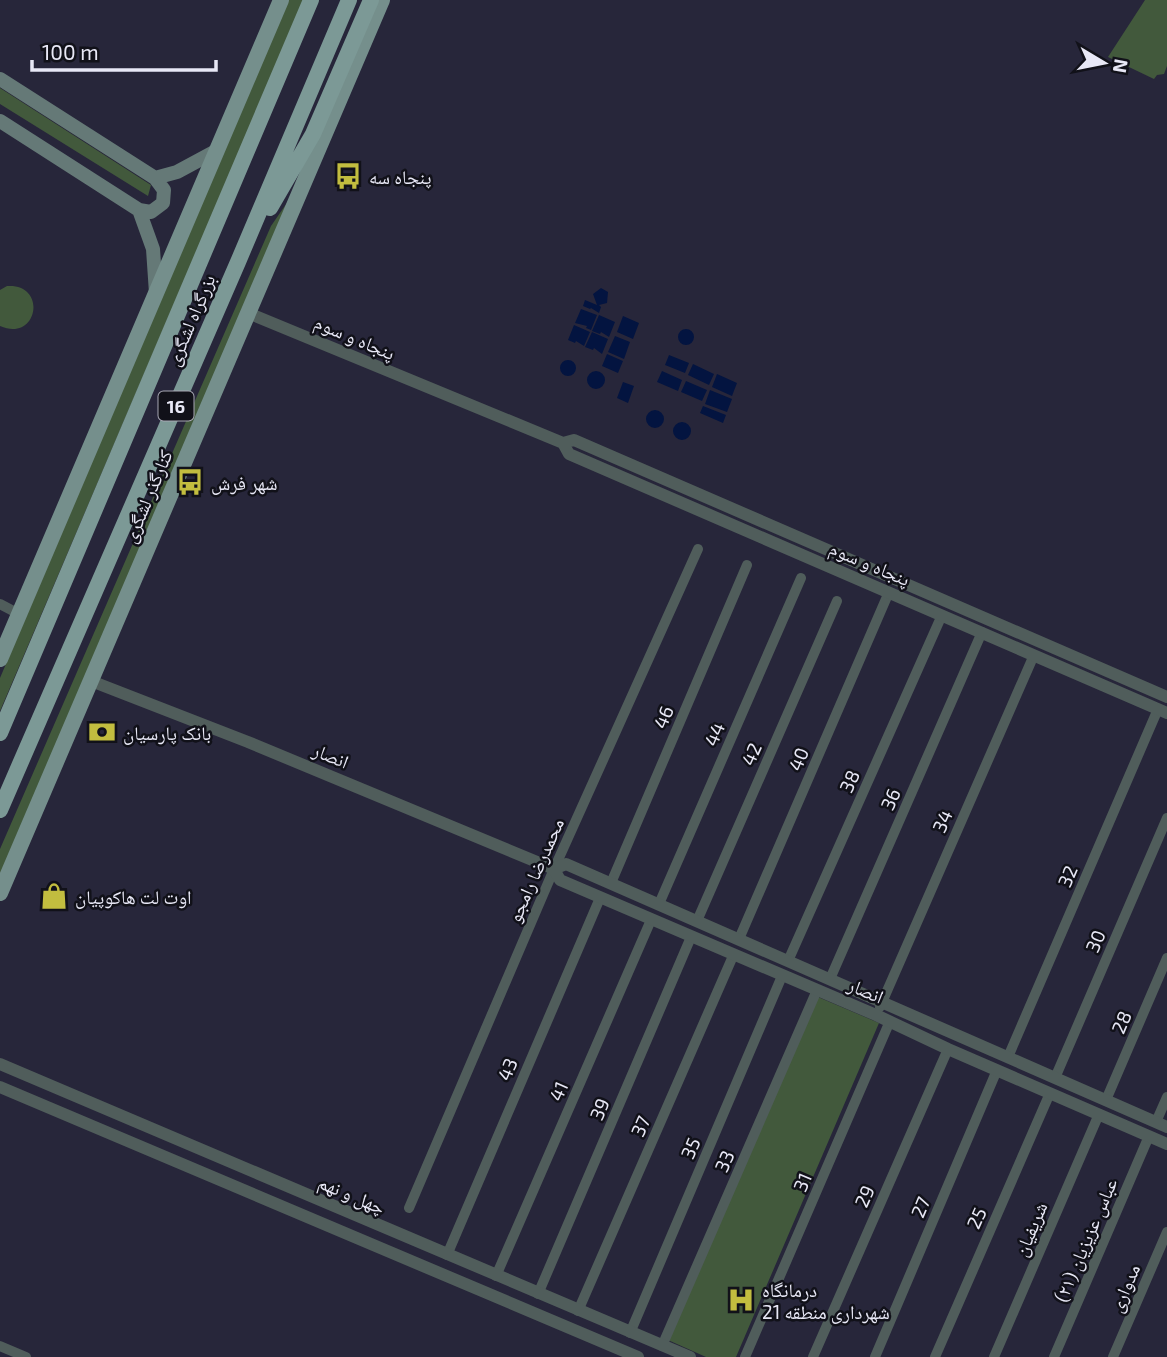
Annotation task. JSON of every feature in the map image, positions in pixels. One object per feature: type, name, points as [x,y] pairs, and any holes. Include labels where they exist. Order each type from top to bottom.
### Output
[{"type":"highway","name":"بزرگراه لشگری","points":[[0,733],[311,0]]},
{"type":"highway","name":"بزرگراه لشگری","points":[[0,810],[239,262],[349,0]]},
{"type":"highway","points":[[239,262],[313,134],[371,0]]},
{"type":"main road","points":[[0,659],[281,0]]},
{"type":"main road","name":"کنارگذر لشگری","points":[[0,894],[382,0]]},
{"type":"main road","points":[[0,79],[156,178],[164,190],[163,204],[151,212],[138,211],[0,121]]},
{"type":"main road","points":[[156,178],[177,172],[216,151]]},
{"type":"main road","points":[[138,211],[153,249],[156,293]]},
{"type":"street","name":"پنجاه و سوم","points":[[248,313],[563,443],[574,440],[1167,697]]},
{"type":"street","name":"پنجاه و سوم","points":[[563,443],[569,454],[1162,711]]},
{"type":"street","name":"محمدرضا رامجو","points":[[409,1208],[554,869],[698,549]]},
{"type":"street","name":"46","points":[[611,883],[747,565]]},
{"type":"street","name":"44","points":[[659,904],[801,578]]},
{"type":"street","name":"40","points":[[739,939],[889,592]]},
{"type":"street","name":"42","points":[[697,921],[838,601]]},
{"type":"street","points":[[0,604],[19,614]]},
{"type":"street","name":"38","points":[[788,961],[942,615]]},
{"type":"street","name":"36","points":[[830,979],[982,632]]},
{"type":"street","name":"34","points":[[876,1015],[1034,655]]},
{"type":"street","name":"انصار","points":[[91,681],[248,742],[554,869],[560,880],[600,898],[890,1021],[1167,1144]]},
{"type":"street","name":"32","points":[[1008,1058],[1162,711]]},
{"type":"street","name":"30","points":[[1055,1078],[1167,818]]},
{"type":"street","name":"انصار","points":[[554,869],[566,864],[1162,1125]]},
{"type":"street","name":"43","points":[[447,1255],[600,898]]},
{"type":"street","name":"41","points":[[496,1276],[651,920]]},
{"type":"street","name":"39","points":[[538,1294],[691,937]]},
{"type":"street","name":"37","points":[[578,1311],[733,956]]},
{"type":"street","name":"28","points":[[1106,1100],[1167,958]]},
{"type":"street","name":"35","points":[[630,1333],[782,976]]},
{"type":"street","name":"33","points":[[662,1346],[817,990]]},
{"type":"street","name":"31","points":[[745,1357],[890,1021]]},
{"type":"street","name":"29","points":[[813,1357],[948,1049]]},
{"type":"street","name":"چهل و نهم","points":[[0,1064],[690,1357]]},
{"type":"street","name":"27","points":[[875,1357],[998,1070]]},
{"type":"street","name":"چهل و نهم","points":[[0,1087],[638,1357]]},
{"type":"street","name":"25","points":[[935,1357],[1050,1093]]},
{"type":"street","points":[[1162,1125],[1167,1097]]},
{"type":"street","name":"شریفیان","points":[[994,1357],[1099,1114]]},
{"type":"street","name":"عباس عزیزیان (۲۱)","points":[[1054,1357],[1149,1136]]},
{"type":"street","name":"مدواری","points":[[1113,1357],[1167,1232]]},
{"type":"street","points":[[0,1346],[26,1357]]},
{"type":"green space","points":[[288,0],[304,0],[0,711],[0,678]]},
{"type":"green space","points":[[1145,0],[1167,0],[1167,66],[1164,74],[1157,75],[1154,79],[1108,57]]},
{"type":"green space","points":[[0,88],[151,185],[148,196],[0,104]]},
{"type":"green space","points":[[291,197],[0,879],[0,849],[271,226]]},
{"type":"green space","points":[[7,286],[29,293],[33,302],[30,320],[13,329],[0,326],[0,290]]},
{"type":"green space","points":[[818,997],[879,1023],[736,1357],[706,1357],[668,1340]]},
{"type":"water","points":[[601,288],[608,292],[607,303],[599,305],[599,313],[583,306],[585,300],[597,305],[593,294]]},
{"type":"water","points":[[581,309],[597,315],[591,330],[575,323]]},
{"type":"water","points":[[599,315],[615,322],[609,337],[592,331]]},
{"type":"water","points":[[623,316],[639,323],[633,339],[617,332]]},
{"type":"water","points":[[574,325],[590,332],[584,346],[568,340]]},
{"type":"water","points":[[686,329],[692,331],[692,343],[686,345],[680,343],[678,337],[680,331]]},
{"type":"water","points":[[592,332],[608,339],[602,354],[594,348],[585,347]]},
{"type":"water","points":[[615,336],[630,342],[624,359],[608,352]]},
{"type":"water","points":[[607,354],[623,361],[618,373],[602,366]]},
{"type":"water","points":[[669,355],[689,363],[685,373],[665,365]]},
{"type":"water","points":[[568,360],[574,362],[574,374],[568,376],[562,374],[560,368],[562,362]]},
{"type":"water","points":[[693,364],[714,374],[709,385],[688,375]]},
{"type":"water","points":[[596,371],[602,374],[605,380],[602,386],[596,389],[590,386],[587,380],[590,374]]},
{"type":"water","points":[[662,371],[682,380],[678,391],[657,382]]},
{"type":"water","points":[[717,374],[737,383],[732,396],[712,387]]},
{"type":"water","points":[[686,381],[707,390],[702,401],[681,392]]},
{"type":"water","points":[[623,382],[634,386],[628,403],[617,398]]},
{"type":"water","points":[[710,390],[732,399],[727,412],[705,404]]},
{"type":"water","points":[[703,406],[726,415],[723,423],[700,413]]},
{"type":"water","points":[[655,410],[661,413],[664,419],[661,425],[655,428],[649,425],[646,419],[649,413]]},
{"type":"water","points":[[682,422],[688,425],[691,431],[688,437],[682,440],[676,437],[673,431],[676,425]]},
{"type":"place","name":"پنجاه سه","points":[[348,176]]},
{"type":"place","name":"شهر فرش","points":[[190,482]]},
{"type":"place","name":"بانک پارسیان","points":[[102,732]]},
{"type":"place","name":"اوت لت هاکوپیان","points":[[54,896]]},
{"type":"place","name":"درمانگاه شهرداری منطقه 21","points":[[741,1300]]}]
